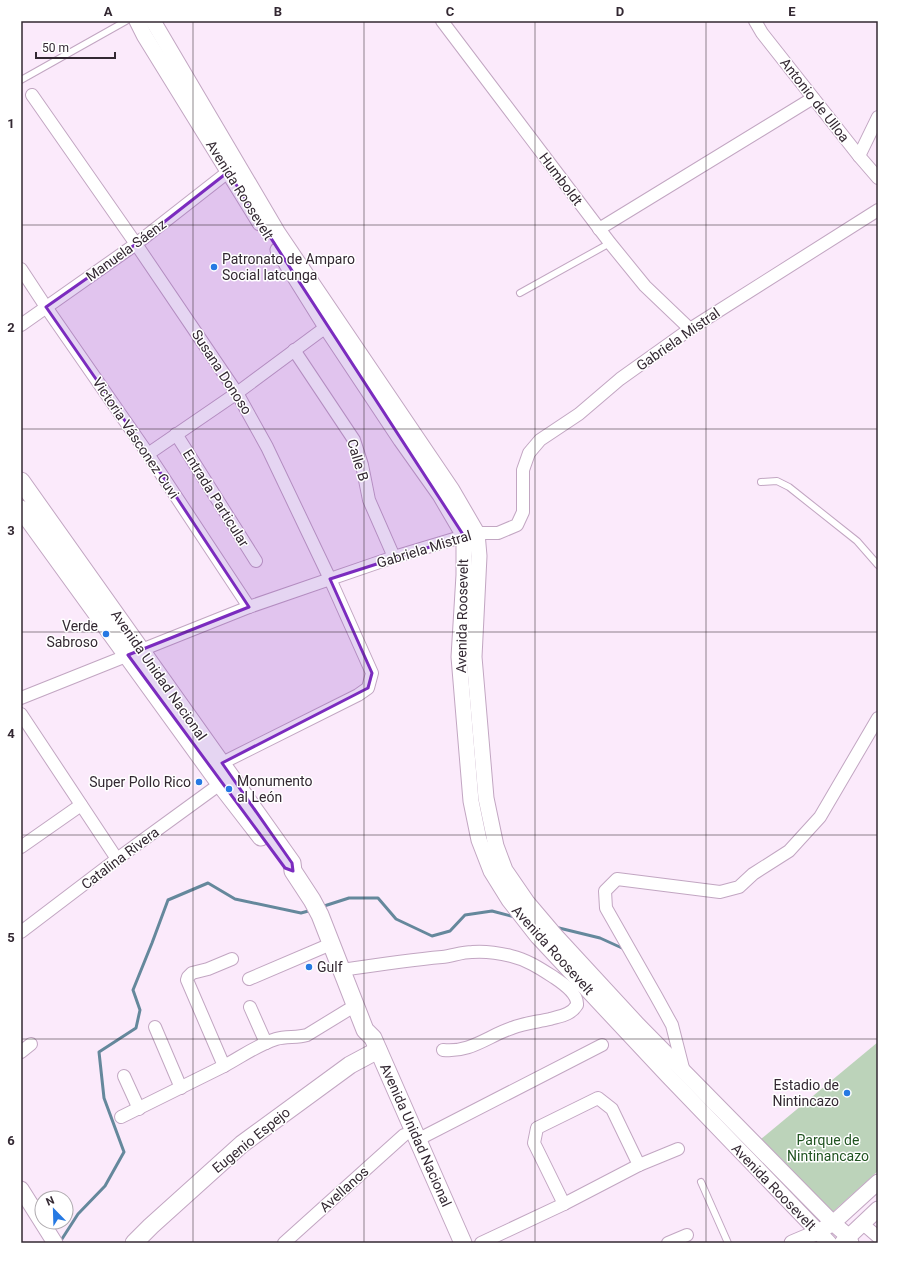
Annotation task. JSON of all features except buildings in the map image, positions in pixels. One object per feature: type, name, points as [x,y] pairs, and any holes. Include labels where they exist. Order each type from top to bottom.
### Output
[{"type":"main road","name":"Avenida Unidad Nacional","points":[[21,480],[220,784],[285,868],[293,871]]},
{"type":"main road","name":"Avenida Unidad Nacional","points":[[21,509],[222,763],[292,863],[293,871],[320,915],[356,1005],[365,1030],[363,1043],[373,1052],[411,1138],[463,1243]]},
{"type":"main road","name":"Eugenio Espejo","points":[[134,1243],[242,1144],[350,1065],[373,1052]]},
{"type":"main road","name":"Avenida Unidad Nacional","points":[[411,1138],[450,1243]]},
{"type":"street","name":"Avenida Roosevelt","points":[[137,21],[144,35],[228,172],[326,326],[440,495],[471,535],[464,575],[459,657],[471,801],[479,840],[490,871],[509,900],[538,937],[664,1062],[684,1072],[833,1223],[847,1241]]},
{"type":"street","name":"Avenida Roosevelt","points":[[153,21],[278,233],[435,465],[471,535],[479,556],[474,657],[486,798],[496,846],[505,870],[527,902],[664,1062],[829,1243]]},
{"type":"street","name":"Humboldt","points":[[442,21],[610,243],[645,286],[690,328]]},
{"type":"street","name":"Antonio de Ulloa","points":[[755,21],[762,33],[858,156],[878,178]]},
{"type":"street","name":"Susana Donoso","points":[[32,95],[136,244],[237,393],[267,447],[330,579],[372,672],[368,688],[358,695],[222,763]]},
{"type":"street","points":[[599,229],[813,98]]},
{"type":"street","points":[[858,156],[878,117]]},
{"type":"street","name":"Manuela Sáenz","points":[[21,325],[136,244],[228,172]]},
{"type":"street","name":"Gabriela Mistral","points":[[21,698],[249,607],[394,557],[471,535],[498,533],[517,525],[523,512],[523,470],[529,453],[540,440],[579,414],[620,379],[690,328],[878,210]]},
{"type":"street","name":"Victoria Vásconez Cuvi","points":[[21,269],[148,454],[249,607]]},
{"type":"street","points":[[148,454],[237,393],[326,326]]},
{"type":"street","name":"Calle B","points":[[294,350],[354,440],[362,465],[369,500],[394,557]]},
{"type":"street","name":"Entrada Particular","points":[[176,434],[256,561]]},
{"type":"street","points":[[21,714],[117,859]]},
{"type":"street","points":[[684,1072],[672,1025],[606,908],[605,891],[617,879],[720,892],[739,887],[753,874],[789,851],[820,817],[878,718]]},
{"type":"street","name":"Catalina Rivera","points":[[21,932],[117,859],[220,784]]},
{"type":"street","points":[[21,848],[81,805]]},
{"type":"street","points":[[249,979],[329,938]]},
{"type":"street","points":[[342,970],[450,956],[472,951],[495,953],[512,956],[534,964],[559,981],[576,998],[576,1005],[570,1013],[513,1027],[470,1047],[456,1051],[443,1050]]},
{"type":"street","points":[[224,1066],[187,980],[192,973],[208,969],[232,959]]},
{"type":"street","points":[[121,1117],[182,1088],[266,1043],[278,1038],[307,1035],[356,1005]]},
{"type":"street","points":[[250,1007],[266,1043]]},
{"type":"street","points":[[155,1027],[182,1088]]},
{"type":"street","points":[[21,1052],[31,1044]]},
{"type":"street","name":"Avellanos","points":[[284,1243],[411,1138],[602,1045]]},
{"type":"street","points":[[124,1076],[139,1109]]},
{"type":"street","points":[[564,1204],[534,1143],[537,1128],[598,1098],[612,1109],[639,1165]]},
{"type":"street","points":[[481,1243],[564,1204],[639,1165],[678,1149]]},
{"type":"street","points":[[792,1243],[818,1232],[833,1223],[878,1182]]},
{"type":"street","points":[[21,1189],[55,1243]]},
{"type":"street","points":[[847,1241],[878,1209]]},
{"type":"street","points":[[863,1224],[878,1237]]},
{"type":"street","points":[[668,1243],[687,1235]]},
{"type":"lane","points":[[21,80],[126,21]]},
{"type":"lane","points":[[520,292],[610,243]]},
{"type":"lane","points":[[761,482],[777,481],[789,487],[857,541],[878,565]]},
{"type":"lane","points":[[701,1182],[728,1243]]},
{"type":"highlighted area","points":[[228,172],[464,536],[330,579],[372,673],[368,688],[222,763],[292,863],[293,871],[285,868],[128,655],[249,607],[148,454],[46,307],[136,244]]},
{"type":"green space","name":"Parque de Nintinancazo","points":[[878,1042],[878,1171],[827,1217],[755,1144]]},
{"type":"waterway","points":[[60,1242],[78,1214],[105,1186],[124,1152],[104,1098],[99,1052],[136,1028],[140,1010],[133,990],[168,900],[208,883],[235,899],[301,913],[312,910]]},
{"type":"waterway","points":[[321,907],[349,898],[378,898],[396,919],[432,936],[450,931],[465,915],[492,911],[515,917]]},
{"type":"waterway","points":[[555,927],[600,938],[622,948]]},
{"type":"place","name":"Patronato de Amparo Social latcunga","points":[[214,267]]},
{"type":"place","name":"Verde Sabroso","points":[[106,634]]},
{"type":"place","name":"Super Pollo Rico","points":[[199,782]]},
{"type":"place","name":"Monumento al León","points":[[229,789]]},
{"type":"place","name":"Gulf","points":[[309,967]]},
{"type":"place","name":"Estadio de Nintincazo","points":[[847,1093]]}]
